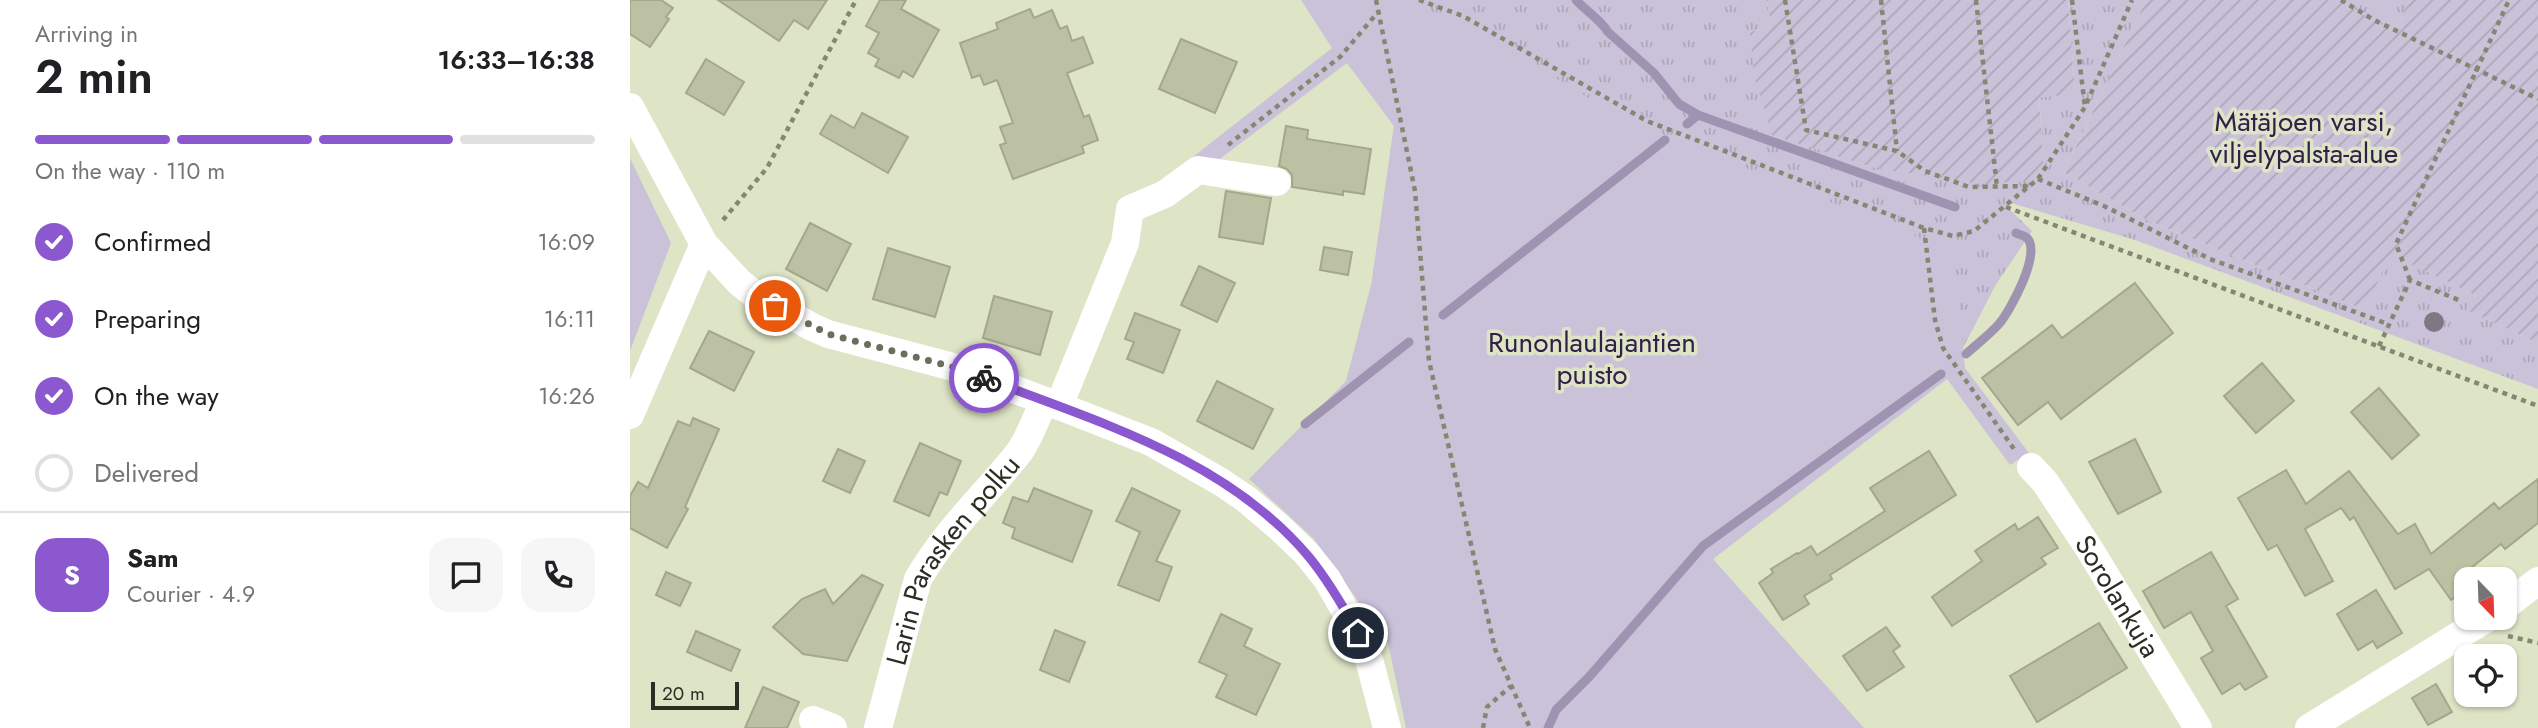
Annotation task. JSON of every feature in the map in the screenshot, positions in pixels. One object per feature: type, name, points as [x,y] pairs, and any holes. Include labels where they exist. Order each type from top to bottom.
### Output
[{"type":"street","points":[[630,107],[704,244],[739,282],[754,294],[812,327],[843,338],[957,368],[1151,442],[1221,482],[1279,527],[1307,554],[1327,579],[1358,633],[1370,663],[1387,728]]},
{"type":"street","points":[[1198,170],[1277,182]]},
{"type":"street","name":"Larin Parasken polku","points":[[878,728],[918,579],[967,511],[1019,453],[1051,404],[1125,243],[1130,209],[1165,194],[1198,170]]},
{"type":"street","points":[[630,415],[704,244]]},
{"type":"street","name":"Sorolankuja","points":[[2031,467],[2045,482],[2090,550],[2198,728]]},
{"type":"street","points":[[2517,597],[2538,581]]},
{"type":"street","points":[[2309,728],[2468,630]]},
{"type":"path","points":[[704,244],[767,168],[856,0]]},
{"type":"path","points":[[1376,0],[1415,191],[1429,361],[1494,649],[1530,728]]},
{"type":"path","points":[[1419,0],[1463,16],[1647,121],[1940,234],[1962,235],[1974,231],[2038,179],[2085,107],[2132,0]]},
{"type":"path","points":[[1785,0],[1806,130],[1897,151],[1924,171],[1969,187],[2029,186]]},
{"type":"path","points":[[1881,0],[1897,151]]},
{"type":"path","points":[[1976,0],[1997,187]]},
{"type":"path","points":[[2072,0],[2085,107]]},
{"type":"path","points":[[2341,0],[2374,20],[2538,99]]},
{"type":"path","points":[[2461,302],[2410,280],[2396,244],[2509,0]]},
{"type":"path","points":[[1198,170],[1340,57],[1378,11]]},
{"type":"path","points":[[2038,179],[2104,206],[2210,258],[2388,324]]},
{"type":"path","points":[[2006,207],[2538,406]]},
{"type":"path","points":[[1924,228],[1935,320],[1943,348],[2018,455],[2031,467]]},
{"type":"path","points":[[2379,346],[2410,280]]},
{"type":"path","points":[[1483,728],[1487,707],[1510,686]]},
{"type":"green space","name":"Runonlaulajantien puisto","points":[[1301,0],[1400,0],[1459,21],[1618,116],[1954,252],[1965,368],[2029,453],[2010,465],[1947,379],[1713,559],[1864,728],[1406,728],[1388,643],[1313,538],[1249,479],[1346,381],[1372,281],[1394,126],[1347,63],[1172,195],[1161,182],[1332,48]]},
{"type":"green space","points":[[1357,0],[1767,0],[1771,27],[1750,32],[2044,170],[2039,97],[2075,92],[2068,0],[2146,0],[2064,172],[2145,219],[2364,310],[2390,253],[2475,295],[2468,310],[2538,343],[2538,389],[2135,240],[2011,203],[2007,207],[2032,231],[1995,286],[1947,379],[1372,281],[1394,126],[1347,62]]},
{"type":"green space","points":[[1767,0],[2068,0],[2075,93],[2039,98],[2044,170],[2028,181],[1981,184],[1875,168],[1772,135],[1754,76],[1750,32],[1771,27]]},
{"type":"green space","name":"Mätäjoen varsi, viljelypalsta-alue","points":[[2146,0],[2339,0],[2394,32],[2409,0],[2538,0],[2538,343],[2467,310],[2475,295],[2391,254],[2364,310],[2145,219],[2064,172]]},
{"type":"green space","points":[[2339,0],[2409,0],[2394,32]]},
{"type":"green space","points":[[630,158],[671,243],[630,351]]},
{"type":"building","points":[[630,0],[661,0],[673,8],[666,17],[669,19],[650,47],[630,34]]},
{"type":"building","points":[[718,0],[827,0],[808,29],[794,20],[779,41]]},
{"type":"building","points":[[880,0],[906,0],[901,9],[939,30],[913,77],[903,71],[899,78],[875,66],[879,59],[868,53],[879,33],[866,26]]},
{"type":"building","points":[[1030,9],[1034,18],[1052,10],[1060,29],[1067,26],[1072,41],[1083,37],[1093,63],[1067,73],[1084,117],[1089,115],[1098,140],[1082,146],[1084,153],[1013,179],[1000,145],[1006,143],[1000,127],[1013,123],[997,80],[984,85],[980,75],[972,78],[960,43],[998,29],[996,23]]},
{"type":"building","points":[[1181,39],[1237,62],[1215,113],[1159,89]]},
{"type":"building","points":[[706,59],[744,82],[724,115],[686,93]]},
{"type":"building","points":[[862,113],[908,137],[888,173],[820,134],[831,115],[854,128]]},
{"type":"building","points":[[1286,126],[1308,130],[1307,139],[1371,149],[1364,194],[1343,191],[1343,195],[1292,187],[1292,175],[1279,166]]},
{"type":"building","points":[[1226,191],[1271,198],[1263,244],[1219,237]]},
{"type":"building","points":[[810,223],[851,244],[827,291],[786,269]]},
{"type":"building","points":[[1324,247],[1352,252],[1348,275],[1320,270]]},
{"type":"building","points":[[888,248],[950,267],[935,317],[873,299]]},
{"type":"building","points":[[1199,266],[1235,283],[1217,322],[1181,305]]},
{"type":"building","points":[[2135,283],[2173,333],[2061,419],[2048,402],[2018,425],[1982,378],[2052,325],[2062,338]]},
{"type":"building","points":[[994,296],[1052,312],[1040,355],[983,338]]},
{"type":"building","points":[[1135,313],[1180,330],[1163,373],[1127,359],[1134,342],[1125,339]]},
{"type":"building","points":[[709,331],[754,352],[734,391],[690,368]]},
{"type":"building","points":[[2262,363],[2294,401],[2256,433],[2224,396]]},
{"type":"building","points":[[1217,381],[1273,409],[1253,449],[1197,421]]},
{"type":"building","points":[[2379,388],[2419,435],[2392,459],[2351,412]]},
{"type":"building","points":[[693,418],[719,429],[685,507],[688,509],[667,548],[630,528],[630,496],[638,482],[648,488],[678,421],[690,426]]},
{"type":"building","points":[[2135,439],[2161,492],[2118,514],[2089,462]]},
{"type":"building","points":[[920,443],[961,461],[947,495],[940,492],[929,516],[894,501]]},
{"type":"building","points":[[838,449],[865,461],[850,493],[823,481]]},
{"type":"building","points":[[1929,451],[1956,495],[1830,575],[1832,579],[1804,596],[1809,604],[1783,620],[1759,583],[1773,573],[1771,569],[1811,546],[1817,555],[1885,511],[1870,488]]},
{"type":"building","points":[[2286,470],[2306,504],[2349,471],[2398,534],[2415,524],[2431,554],[2494,503],[2499,509],[2538,479],[2538,523],[2505,549],[2501,544],[2472,567],[2454,567],[2454,598],[2451,600],[2429,569],[2395,589],[2354,517],[2350,520],[2341,508],[2305,529],[2333,581],[2305,596],[2277,545],[2268,550],[2238,498]]},
{"type":"building","points":[[1034,488],[1092,511],[1072,562],[1012,538],[1015,528],[1003,523],[1013,497],[1028,502]]},
{"type":"building","points":[[1132,488],[1180,511],[1156,561],[1172,567],[1159,601],[1118,585],[1140,532],[1116,521]]},
{"type":"building","points":[[2038,517],[2058,548],[2041,558],[2046,564],[1952,626],[1932,597],[1982,561],[1975,551],[2015,524],[2018,530]]},
{"type":"building","points":[[2211,552],[2238,599],[2226,606],[2267,677],[2245,690],[2240,683],[2222,694],[2201,658],[2213,651],[2191,612],[2164,628],[2143,591]]},
{"type":"building","points":[[666,572],[691,583],[680,606],[656,595]]},
{"type":"building","points":[[862,575],[883,585],[847,661],[803,654],[773,627],[802,599],[825,589],[833,604]]},
{"type":"building","points":[[2376,590],[2402,633],[2377,648],[2373,641],[2358,650],[2337,614]]},
{"type":"building","points":[[1221,614],[1252,629],[1244,646],[1280,664],[1256,715],[1216,697],[1227,675],[1199,662]]},
{"type":"building","points":[[2099,623],[2127,668],[2037,722],[2010,676]]},
{"type":"building","points":[[1886,627],[1900,646],[1893,651],[1904,667],[1867,691],[1843,656]]},
{"type":"building","points":[[1055,630],[1085,642],[1069,682],[1040,670]]},
{"type":"building","points":[[696,631],[740,650],[731,671],[687,652]]},
{"type":"building","points":[[2436,684],[2452,712],[2428,725],[2412,698]]},
{"type":"building","points":[[763,687],[799,702],[787,728],[745,728]]},
{"type":"waterway","points":[[1576,0],[1654,73],[1679,104],[1698,115],[1955,207]]},
{"type":"waterway","points":[[1687,124],[1698,115]]},
{"type":"waterway","points":[[1443,315],[1665,140]]},
{"type":"waterway","points":[[1966,354],[1999,324],[2023,282],[2031,245],[2027,238],[2016,233]]},
{"type":"waterway","points":[[1305,424],[1409,342]]},
{"type":"waterway","points":[[1548,728],[1556,710],[1589,677],[1703,546],[1941,374]]},
{"type":"way so far","points":[[775,306],[828,334],[957,368],[984,378]]},
{"type":"route","points":[[984,378],[1151,442],[1221,482],[1279,527],[1307,554],[1327,579],[1358,633]]}]
